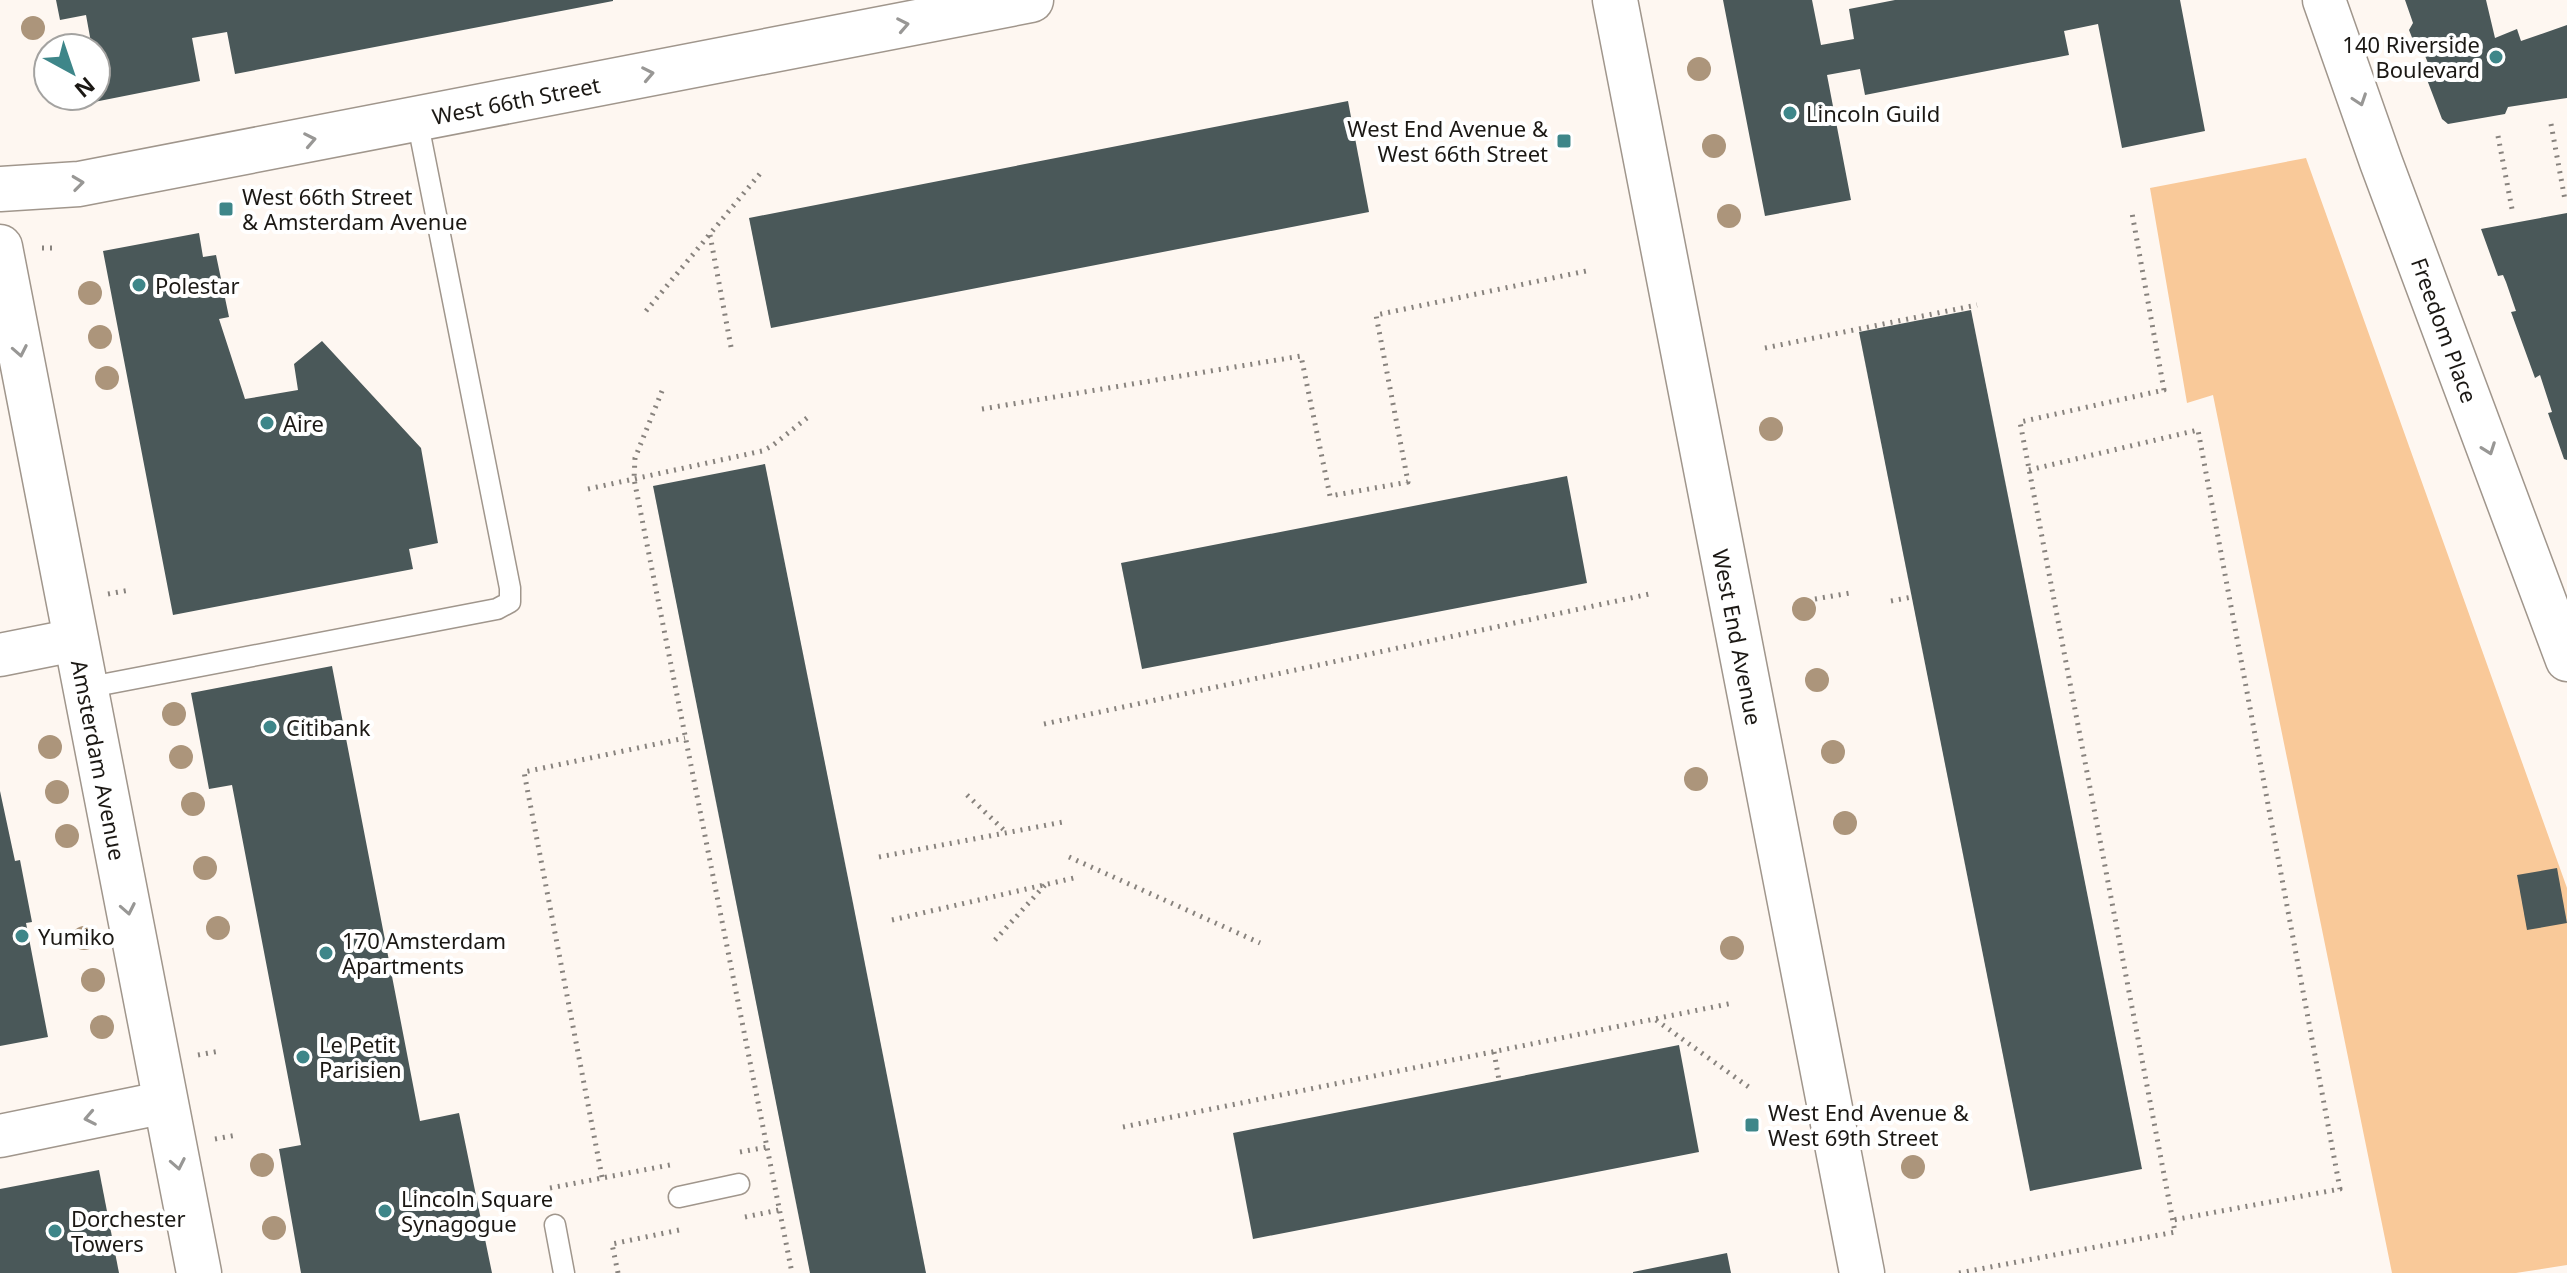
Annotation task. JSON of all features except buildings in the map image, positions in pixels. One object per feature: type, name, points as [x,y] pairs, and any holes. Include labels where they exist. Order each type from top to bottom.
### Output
[{"type":"main road","name":"West 66th Street","points":[[0,189],[79,184],[1031,0]]},
{"type":"main road","name":"West End Avenue","points":[[1615,0],[1862,1273]]},
{"type":"main road","name":"Amsterdam Avenue","points":[[0,247],[199,1273]]},
{"type":"street","name":"Freedom Place","points":[[2324,0],[2381,162],[2565,646]]},
{"type":"street","points":[[0,655],[75,640]]},
{"type":"street","points":[[0,1136],[166,1102]]},
{"type":"lane","points":[[85,688],[497,609],[510,602],[510,588],[417,119]]},
{"type":"lane","points":[[679,1197],[739,1184]]},
{"type":"lane","points":[[555,1225],[564,1273]]},
{"type":"path","points":[[2551,124],[2565,200]]},
{"type":"path","points":[[2498,136],[2512,209]]},
{"type":"path","points":[[646,311],[763,170]]},
{"type":"path","points":[[1959,1273],[2175,1232],[2020,422],[2164,390],[2132,213]]},
{"type":"path","points":[[710,235],[731,347]]},
{"type":"path","points":[[982,409],[1301,356],[1330,496],[1408,482],[1376,315],[1591,270]]},
{"type":"path","points":[[1765,348],[1977,305]]},
{"type":"path","points":[[662,391],[635,458],[634,479],[792,1273]]},
{"type":"path","points":[[588,489],[762,451],[807,418]]},
{"type":"path","points":[[2029,470],[2198,430],[2340,1189],[2173,1220]]},
{"type":"path","points":[[102,595],[130,590]]},
{"type":"path","points":[[1044,724],[1654,593]]},
{"type":"path","points":[[1815,599],[1850,593]]},
{"type":"path","points":[[1891,601],[1912,597]]},
{"type":"path","points":[[602,1177],[524,772],[685,738]]},
{"type":"path","points":[[967,795],[1007,832]]},
{"type":"path","points":[[879,857],[1063,822]]},
{"type":"path","points":[[1069,857],[1260,943]]},
{"type":"path","points":[[892,920],[1074,878]]},
{"type":"path","points":[[995,940],[1045,885]]},
{"type":"path","points":[[1123,1127],[1733,1003]]},
{"type":"path","points":[[1655,1019],[1750,1088]]},
{"type":"path","points":[[189,1056],[220,1051]]},
{"type":"path","points":[[1494,1052],[1499,1080]]},
{"type":"path","points":[[204,1141],[237,1135]]},
{"type":"path","points":[[737,1152],[767,1147]]},
{"type":"path","points":[[550,1188],[677,1163]]},
{"type":"path","points":[[612,1244],[618,1273]]},
{"type":"shaded area","points":[[2306,158],[2567,888],[2567,1265],[2516,1273],[2392,1273],[2213,395],[2187,403],[2150,188]]},
{"type":"place","name":"140 Riverside Boulevard","points":[[2496,57]]},
{"type":"place","name":"Lincoln Guild","points":[[1790,113]]},
{"type":"place","name":"West End Avenue & West 66th Street","points":[[1564,141]]},
{"type":"place","name":"West 66th Street & Amsterdam Avenue","points":[[226,209]]},
{"type":"place","name":"Polestar","points":[[139,285]]},
{"type":"place","name":"Aire","points":[[267,423]]},
{"type":"place","name":"Citibank","points":[[270,727]]},
{"type":"place","name":"Yumiko","points":[[22,936]]},
{"type":"place","name":"170 Amsterdam Apartments","points":[[326,953]]},
{"type":"place","name":"Le Petit Parisien","points":[[303,1057]]},
{"type":"place","name":"West End Avenue & West 69th Street","points":[[1752,1125]]},
{"type":"place","name":"Lincoln Square Synagogue","points":[[385,1211]]},
{"type":"place","name":"Dorchester Towers","points":[[55,1231]]}]
